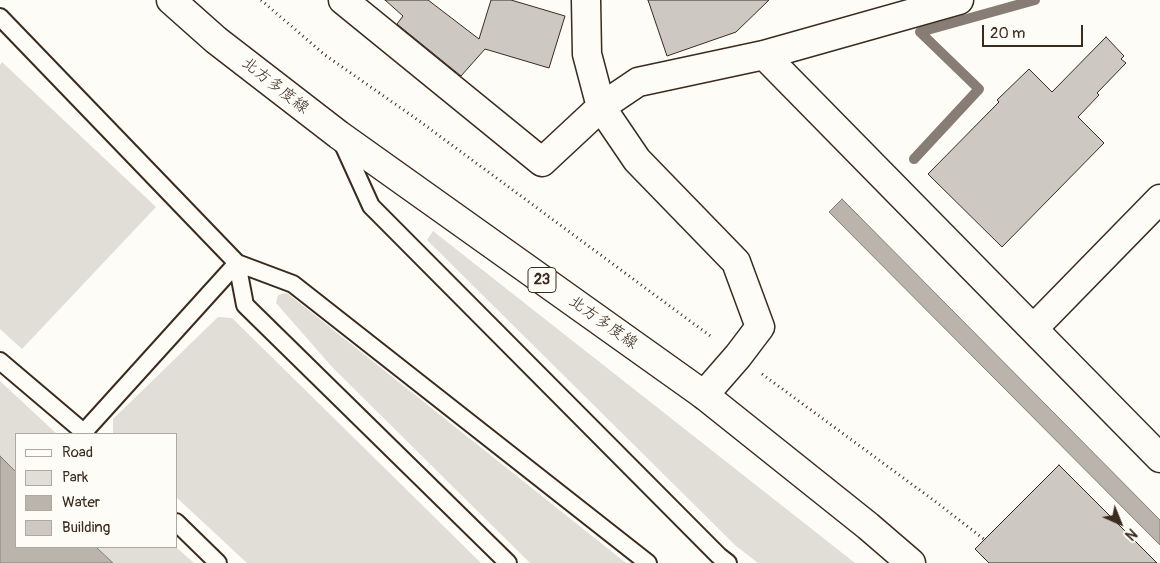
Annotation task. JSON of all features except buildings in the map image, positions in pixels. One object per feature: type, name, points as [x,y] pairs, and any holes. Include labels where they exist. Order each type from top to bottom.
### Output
[{"type":"street","name":"北方多度線","points":[[171,0],[216,40],[339,135],[704,395],[868,526],[910,563]]},
{"type":"street","points":[[343,0],[542,162],[601,107],[638,82],[764,55],[940,2]]},
{"type":"street","points":[[586,0],[587,54],[601,107],[637,160],[736,262],[760,327],[704,395]]},
{"type":"street","points":[[764,55],[1160,458]]},
{"type":"street","points":[[1034,328],[1160,199]]},
{"type":"lane","points":[[0,17],[238,263],[293,284],[648,563]]},
{"type":"lane","points":[[339,135],[371,206],[728,563]]},
{"type":"lane","points":[[0,361],[85,433],[238,263]]},
{"type":"lane","points":[[238,263],[245,305],[508,563]]},
{"type":"lane","points":[[178,524],[218,563]]},
{"type":"path","points":[[261,0],[325,56],[418,120],[985,540]]},
{"type":"green space","points":[[2,62],[156,207],[22,349],[0,329],[0,65]]},
{"type":"green space","points":[[433,231],[855,563],[758,563],[736,546],[427,240]]},
{"type":"green space","points":[[287,293],[626,563],[530,563],[333,368],[276,303],[278,295]]},
{"type":"green space","points":[[218,317],[232,318],[481,563],[247,563],[178,499],[178,433],[113,433],[113,419]]},
{"type":"green space","points":[[0,381],[56,433],[15,433],[15,471],[0,456]]},
{"type":"green space","points":[[97,548],[177,548],[194,563],[113,563]]},
{"type":"water","points":[[842,199],[1160,520],[1160,545],[829,212]]},
{"type":"water","points":[[0,456],[15,471],[15,548],[97,548],[113,563],[0,563]]},
{"type":"waterway","points":[[914,159],[979,89],[920,32],[1035,0]]}]
